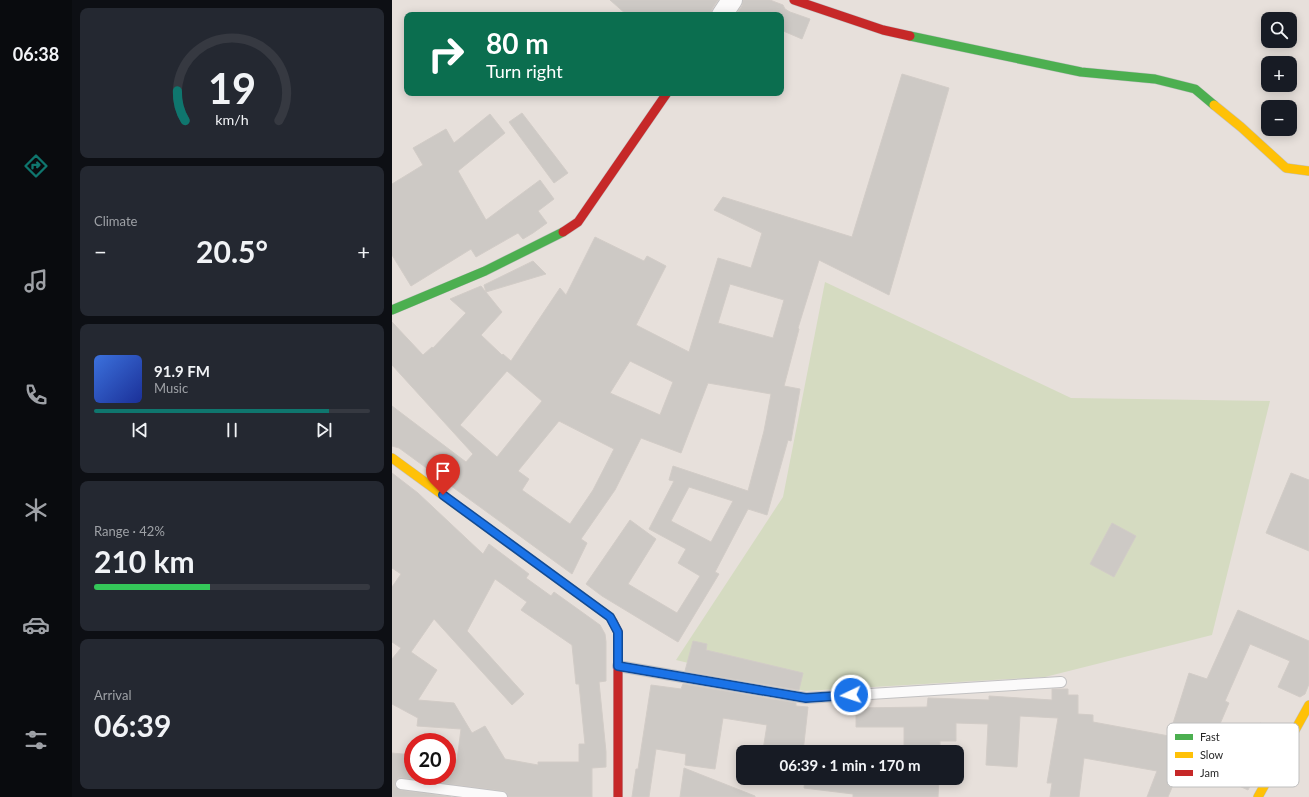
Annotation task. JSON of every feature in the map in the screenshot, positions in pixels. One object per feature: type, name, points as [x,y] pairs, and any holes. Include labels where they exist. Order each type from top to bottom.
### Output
[{"type":"street","points":[[724,12],[732,0]]},
{"type":"street","points":[[794,0],[883,30],[1081,72],[1155,80],[1195,90],[1241,127],[1286,168],[1309,171]]},
{"type":"street","points":[[392,310],[485,271],[554,237],[578,222],[665,96]]},
{"type":"street","points":[[392,458],[610,617],[618,632],[618,797]]},
{"type":"street","points":[[1299,723],[1309,705]]},
{"type":"street","points":[[1258,797],[1264,787]]},
{"type":"lane","points":[[618,666],[806,698],[1061,682]]},
{"type":"lane","points":[[401,784],[502,797]]},
{"type":"green space","points":[[825,282],[1071,398],[1270,401],[1212,635],[1045,677],[805,691],[676,660],[783,497]]},
{"type":"building","points":[[610,0],[718,0],[712,12],[624,12]]},
{"type":"building","points":[[743,0],[770,0],[783,5],[785,9],[790,12],[810,19],[802,39],[784,31],[784,12],[738,12],[742,6]]},
{"type":"building","points":[[902,74],[949,88],[889,295],[819,260],[798,328],[799,329],[784,386],[800,389],[791,441],[788,440],[767,515],[748,509],[715,572],[719,574],[678,642],[602,596],[586,584],[630,520],[656,539],[628,584],[677,613],[700,576],[678,563],[686,549],[649,529],[674,481],[669,480],[673,466],[748,491],[764,431],[771,394],[708,383],[681,453],[641,438],[615,490],[581,539],[587,543],[572,574],[399,448],[392,446],[392,406],[466,462],[473,454],[392,365],[392,322],[423,355],[432,347],[433,348],[466,313],[450,299],[481,286],[502,312],[481,335],[502,355],[503,354],[511,361],[560,288],[566,295],[595,237],[644,261],[647,256],[666,266],[636,325],[689,352],[718,258],[751,268],[762,233],[714,210],[723,197],[852,237]],"holes":[[[730,284],[784,300],[773,338],[718,323]],[[630,361],[673,382],[660,415],[610,393]],[[507,371],[542,401],[497,457],[460,425]],[[559,421],[614,449],[593,490],[570,524],[522,490],[529,479],[518,471]],[[689,487],[733,501],[711,542],[671,521]]]},
{"type":"building","points":[[522,113],[568,173],[554,183],[509,122]]},
{"type":"building","points":[[490,114],[505,133],[458,171],[486,220],[540,180],[554,199],[538,211],[547,223],[523,239],[518,233],[476,257],[471,249],[411,286],[392,255],[392,184],[423,165],[413,148],[446,129],[454,143]]},
{"type":"building","points":[[533,261],[546,274],[486,292],[484,285]]},
{"type":"building","points":[[392,473],[418,493],[483,554],[489,544],[529,574],[526,578],[551,596],[554,592],[600,625],[605,634],[606,642],[606,681],[599,682],[606,752],[606,767],[592,768],[592,797],[508,797],[506,792],[503,791],[456,785],[456,760],[461,729],[417,726],[418,718],[392,704],[392,659],[401,648],[392,642],[392,587],[401,574],[392,568]],"holes":[[[495,579],[527,602],[521,610],[572,645],[576,684],[579,684],[585,744],[579,744],[579,762],[538,762],[538,765],[505,759],[485,726],[472,733],[454,703],[418,700],[437,670],[411,652],[434,619],[512,705],[524,694],[467,631]]]},
{"type":"building","points":[[1291,473],[1309,480],[1309,551],[1266,533]]},
{"type":"building","points":[[1112,523],[1136,536],[1114,577],[1090,564]]},
{"type":"building","points":[[1238,610],[1309,641],[1309,684],[1305,694],[1300,697],[1278,687],[1290,661],[1250,644],[1225,701],[1229,703],[1220,723],[1173,723],[1189,673],[1207,679]]},
{"type":"building","points":[[693,641],[707,644],[706,650],[803,673],[799,690],[685,671]]},
{"type":"building","points":[[683,684],[796,703],[796,706],[808,707],[804,745],[764,745],[767,725],[723,718],[715,769],[685,765],[686,754],[656,749],[649,797],[632,797],[636,769],[638,769],[651,685],[681,689]]},
{"type":"building","points":[[1052,689],[1068,689],[1068,695],[1078,695],[1078,714],[1093,715],[1093,722],[1167,736],[1167,787],[1172,787],[1168,797],[1147,797],[1157,771],[1084,758],[1079,797],[1050,797],[1052,783],[1047,783],[1058,718],[1020,716],[1017,767],[986,765],[988,724],[956,723],[956,741],[940,741],[940,745],[904,745],[904,727],[856,727],[856,708],[927,707],[928,698],[989,700],[989,696],[1052,700]]},
{"type":"building","points":[[392,753],[404,754],[404,778],[398,778],[395,783],[395,787],[400,790],[451,797],[392,797]]},
{"type":"building","points":[[684,768],[755,796],[755,797],[680,797]]},
{"type":"building","points":[[804,785],[939,785],[938,797],[853,797],[853,794],[804,788]]},
{"type":"building","points":[[1241,787],[1250,787],[1248,790]]},
{"type":"traffic: fast","points":[[910,36],[1081,72],[1155,79],[1195,89],[1214,105]]},
{"type":"traffic: fast","points":[[392,310],[485,271],[563,232]]},
{"type":"traffic: slow","points":[[1214,105],[1241,127],[1286,168],[1309,171]]},
{"type":"traffic: slow","points":[[392,458],[610,617],[613,622]]},
{"type":"traffic: slow","points":[[1299,723],[1309,705]]},
{"type":"traffic: slow","points":[[1258,797],[1264,787]]},
{"type":"traffic: jam","points":[[794,0],[883,30],[910,36]]},
{"type":"traffic: jam","points":[[563,232],[578,222],[665,96]]},
{"type":"traffic: jam","points":[[613,622],[618,632],[618,797]]},
{"type":"route","points":[[443,495],[610,617],[618,632],[618,666],[806,698],[851,695]]}]
